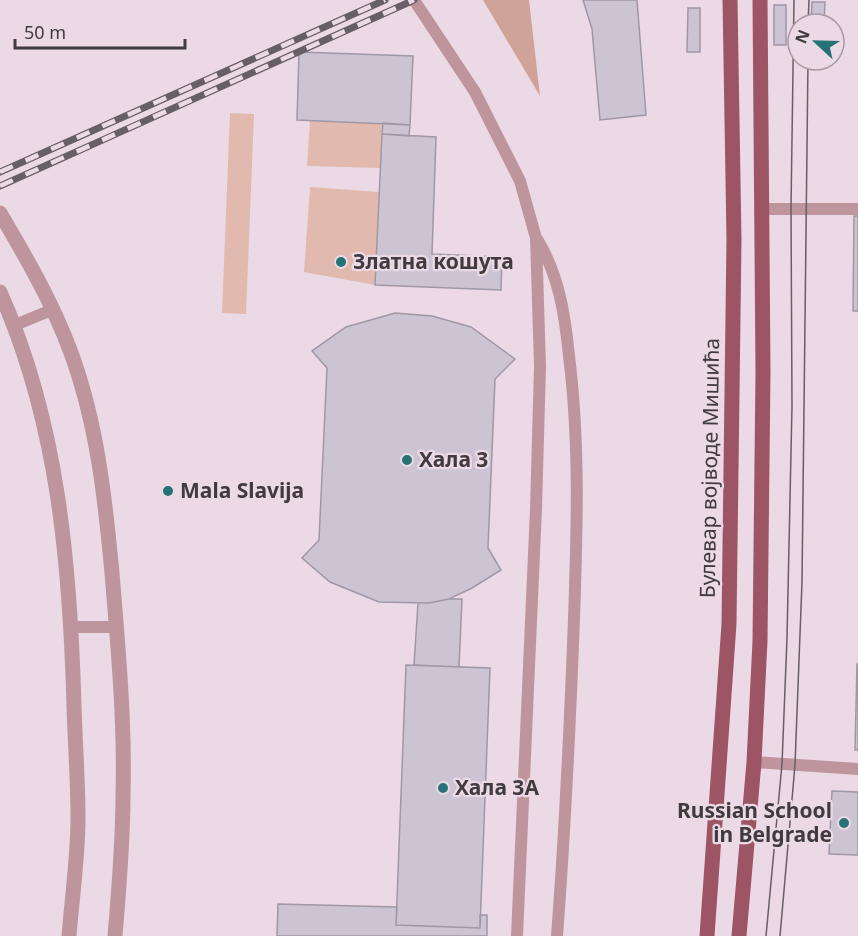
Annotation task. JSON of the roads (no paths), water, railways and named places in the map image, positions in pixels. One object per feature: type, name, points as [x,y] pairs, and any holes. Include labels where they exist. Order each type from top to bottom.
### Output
[{"type":"main road","name":"Булевар војводе Мишића","points":[[706,936],[729,612],[734,239],[730,0]]},
{"type":"main road","points":[[740,936],[754,762],[760,641],[762,209],[760,0]]},
{"type":"street","points":[[0,213],[54,309],[87,405],[100,468],[117,627],[122,716],[123,795],[115,936]]},
{"type":"street","points":[[0,292],[15,325],[47,430],[58,488],[72,627],[78,820],[69,936]]},
{"type":"lane","points":[[414,0],[476,92],[520,181],[536,238],[540,366],[537,485],[517,936]]},
{"type":"lane","points":[[762,209],[858,209]]},
{"type":"lane","points":[[536,238],[549,258],[559,291],[574,390],[576,449],[578,523],[571,708],[556,936]]},
{"type":"lane","points":[[15,325],[54,309]]},
{"type":"lane","points":[[72,627],[117,627]]},
{"type":"lane","points":[[754,762],[858,769]]},
{"type":"tram line","points":[[766,936],[782,764],[787,638],[792,406],[791,208],[794,0]]},
{"type":"tram line","points":[[808,12],[809,0]]},
{"type":"tram line","points":[[780,936],[795,765],[802,582],[808,72]]},
{"type":"railway","points":[[0,172],[385,0]]},
{"type":"railway","points":[[0,186],[414,0]]},
{"type":"place","name":"Златна кошута","points":[[341,262]]},
{"type":"place","name":"Хала 3","points":[[407,460]]},
{"type":"place","name":"Mala Slavija","points":[[168,491]]},
{"type":"place","name":"Хала 3А","points":[[443,788]]},
{"type":"place","name":"Russian School in Belgrade","points":[[844,823]]}]
